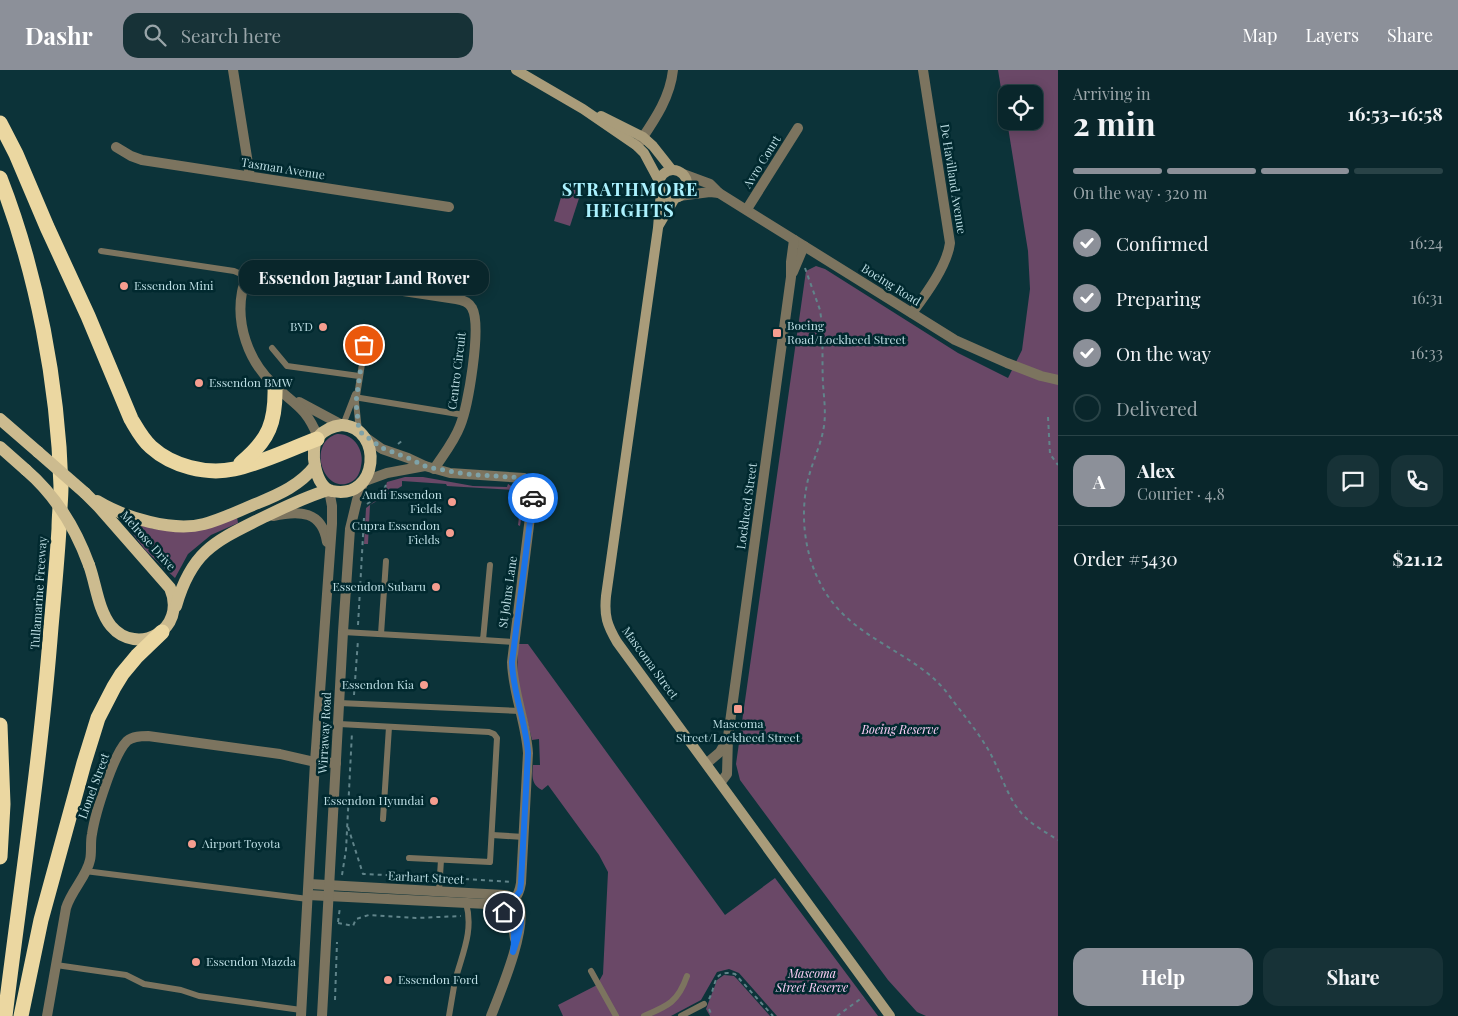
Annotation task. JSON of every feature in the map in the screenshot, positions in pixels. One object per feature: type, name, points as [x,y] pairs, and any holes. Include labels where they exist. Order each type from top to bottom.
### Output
[{"type":"highway","points":[[0,123],[16,154],[47,228],[88,316],[121,397],[139,434],[150,446],[161,455],[181,464],[208,471],[234,469],[317,438]]},
{"type":"highway","name":"Tullamarine Freeway","points":[[0,178],[26,256],[39,309],[50,378],[61,488],[56,573],[42,733],[28,826],[5,1016]]},
{"type":"highway","points":[[234,469],[257,450],[266,436],[274,409],[275,386]]},
{"type":"highway","points":[[21,1016],[50,883],[98,718],[122,674],[137,656],[162,632]]},
{"type":"highway","points":[[0,725],[3,804],[0,857]]},
{"type":"main road","points":[[516,70],[640,142],[653,146],[672,170],[683,174],[686,178],[687,186],[683,194],[677,197],[667,197],[640,142]]},
{"type":"main road","points":[[660,186],[664,173],[672,170]]},
{"type":"main road","name":"Mascoma Street","points":[[660,186],[658,228],[605,610],[606,621],[617,642],[890,1016]]},
{"type":"main road","name":"Mascoma Street","points":[[658,228],[677,197]]},
{"type":"main road","name":"Melrose Drive","points":[[0,419],[85,493],[167,583],[173,598],[172,618]]},
{"type":"main road","points":[[0,447],[40,483],[62,511],[82,546],[104,612],[116,631],[127,637],[142,639],[153,637],[162,632],[172,618],[184,581],[204,551],[226,535],[294,502],[328,490],[349,490],[358,487],[364,482],[369,470],[370,456],[367,442],[361,433],[353,427],[342,425],[328,429],[317,438],[314,449],[315,466],[322,483],[328,490]]},
{"type":"main road","points":[[85,493],[103,504],[146,520],[178,526],[202,524],[226,516],[291,487],[304,479],[315,466]]},
{"type":"street","points":[[233,70],[250,176]]},
{"type":"street","points":[[640,142],[668,95],[674,70]]},
{"type":"street","name":"De Havilland Avenue","points":[[912,313],[942,265],[950,243],[923,70]]},
{"type":"street","name":"Avro Court","points":[[747,209],[798,128]]},
{"type":"street","name":"Tasman Avenue","points":[[116,147],[130,156],[142,160],[448,207]]},
{"type":"street","name":"Boeing Road","points":[[683,174],[710,184],[720,193],[955,340],[1055,382]]},
{"type":"street","points":[[677,197],[710,192],[720,193]]},
{"type":"street","name":"Lockheed Street","points":[[721,782],[727,774],[728,737],[791,277],[794,240]]},
{"type":"street","name":"Lockheed Street","points":[[791,277],[804,246]]},
{"type":"street","name":"Centro Circuit","points":[[247,280],[262,272],[278,272],[465,301],[471,307],[474,312],[475,336],[464,415],[455,437],[429,468]]},
{"type":"street","points":[[247,280],[242,288],[241,300],[243,332],[251,352],[263,373],[275,386],[292,398],[342,425]]},
{"type":"street","points":[[292,398],[309,418],[317,438]]},
{"type":"street","name":"St Johns Lane","points":[[361,433],[382,448],[429,468],[465,474],[521,477],[529,482],[532,490],[513,642],[512,674],[526,732],[528,753],[521,883],[520,891],[514,899]]},
{"type":"street","name":"St Johns Lane","points":[[364,482],[387,473],[429,468]]},
{"type":"street","name":"Wirraway Road","points":[[322,1016],[350,529],[364,482]]},
{"type":"street","name":"Wirraway Road","points":[[301,1013],[315,762],[332,517],[328,490]]},
{"type":"street","name":"Wirraway Road","points":[[263,517],[294,513],[317,519],[322,526],[329,553]]},
{"type":"street","points":[[323,638],[343,636]]},
{"type":"street","name":"Lionel Street","points":[[47,1016],[67,904],[91,859],[92,831],[100,800],[118,755],[127,741],[141,736],[286,754],[315,762],[336,763]]},
{"type":"street","name":"Lockheed Street","points":[[706,764],[720,752],[728,737]]},
{"type":"street","name":"Earhart Street","points":[[309,884],[466,892],[506,895],[514,899]]},
{"type":"street","points":[[466,892],[466,903]]},
{"type":"street","name":"Earhart Street","points":[[308,897],[328,896],[488,904],[497,907]]},
{"type":"street","points":[[491,1016],[513,952],[521,919],[519,906],[514,899],[509,906],[497,907]]},
{"type":"street","points":[[497,907],[506,914],[512,924],[513,952]]},
{"type":"lane","points":[[101,251],[234,271],[247,280]]},
{"type":"lane","points":[[342,425],[356,397],[364,345]]},
{"type":"lane","points":[[272,348],[287,366],[359,376]]},
{"type":"lane","points":[[356,397],[464,415]]},
{"type":"lane","points":[[356,397],[361,433]]},
{"type":"lane","points":[[381,634],[386,561]]},
{"type":"lane","points":[[483,640],[490,565]]},
{"type":"lane","points":[[343,636],[381,634],[513,642]]},
{"type":"lane","points":[[340,703],[520,711]]},
{"type":"lane","points":[[339,724],[494,734],[498,740],[490,862],[409,858]]},
{"type":"lane","points":[[383,819],[389,727]]},
{"type":"lane","points":[[492,835],[524,837]]},
{"type":"lane","points":[[439,891],[441,860]]},
{"type":"lane","points":[[86,871],[308,897]]},
{"type":"lane","points":[[449,1016],[456,980],[465,952],[470,916],[466,903]]},
{"type":"lane","points":[[56,965],[126,975],[144,984],[182,990],[199,996],[301,1013]]},
{"type":"lane","points":[[591,971],[616,1016]]},
{"type":"lane","points":[[644,1016],[672,1003],[678,996],[687,976]]},
{"type":"lane","points":[[682,1016],[688,1011],[704,1004]]},
{"type":"path","points":[[804,266],[815,295],[822,324],[824,426],[807,485],[805,505],[807,548],[815,573],[826,593],[840,611],[880,643],[921,669],[944,688],[987,747],[1017,808],[1038,828],[1058,840]]},
{"type":"path","points":[[1048,417],[1050,454],[1058,465]]},
{"type":"path","points":[[347,825],[363,874],[521,883]]},
{"type":"path","points":[[338,932],[338,922],[353,926],[356,920],[369,915],[416,918],[470,916]]},
{"type":"path","points":[[335,1000],[338,942]]},
{"type":"path","points":[[704,1004],[711,994],[714,981],[719,975],[726,972],[735,974],[773,1016]]},
{"type":"path","points":[[837,1016],[864,996]]},
{"type":"green space","name":"Boeing Reserve","points":[[998,70],[1058,70],[1058,1016],[926,1016],[917,1012],[888,980],[740,780],[736,764],[806,271],[816,266],[825,269],[958,353],[1008,378],[1022,350],[1030,289],[1028,251],[1008,130],[1043,130],[1043,85],[1000,85]]},
{"type":"green space","points":[[565,184],[582,189],[570,226],[554,221]]},
{"type":"green space","points":[[337,434],[348,436],[357,444],[362,460],[358,476],[351,482],[341,484],[333,482],[327,475],[322,467],[321,457],[322,447],[328,439]]},
{"type":"green space","points":[[405,477],[423,477],[473,486],[507,487],[508,484],[517,492],[521,502],[520,526],[518,525],[518,503],[514,490],[402,481],[402,486],[370,505],[368,544],[364,544],[366,508],[383,495],[387,482]]},
{"type":"green space","points":[[237,517],[238,523],[211,535],[188,554],[175,578],[146,551],[122,520],[154,529]]},
{"type":"green space","name":"Mascoma Street Reserve","points":[[518,644],[528,644],[725,915],[775,878],[878,1016],[777,1016],[739,973],[729,969],[717,972],[701,1000],[671,1016],[563,1016],[558,1005],[597,985],[603,974],[608,872],[599,855],[548,785],[542,790],[534,783],[533,765],[540,765],[539,739],[532,740],[517,679]]},
{"type":"green space","points":[[724,975],[734,976],[770,1016],[710,1016],[706,1009],[717,980]]},
{"type":"way so far","points":[[364,345],[356,402],[359,431],[362,434],[382,448],[427,467],[450,473],[524,478],[531,486],[533,498]]},
{"type":"place","name":"Essendon Mini","points":[[124,286]]},
{"type":"place","name":"BYD","points":[[323,327]]},
{"type":"place","name":"Boeing Road/Lockheed Street","points":[[777,333]]},
{"type":"place","name":"Essendon Jaguar Land Rover","points":[[364,345]]},
{"type":"place","name":"Essendon BMW","points":[[199,383]]},
{"type":"place","name":"Audi Essendon Fields","points":[[452,502]]},
{"type":"place","name":"Cupra Essendon Fields","points":[[450,533]]},
{"type":"place","name":"Essendon Subaru","points":[[436,587]]},
{"type":"place","name":"Essendon Kia","points":[[424,685]]},
{"type":"place","name":"Mascoma Street/Lockheed Street","points":[[738,709]]},
{"type":"place","name":"Essendon Hyundai","points":[[434,801]]},
{"type":"place","name":"Airport Toyota","points":[[192,844]]},
{"type":"place","name":"Essendon Mazda","points":[[196,962]]},
{"type":"place","name":"Essendon Ford","points":[[388,980]]},
{"type":"district","name":"STRATHMORE HEIGHTS","points":[[630,200]]},
{"type":"route","points":[[504,912],[508,916],[514,934],[513,952],[521,919],[518,902],[514,899],[521,887],[528,782],[528,742],[514,688],[512,662],[513,642],[533,498]]}]
